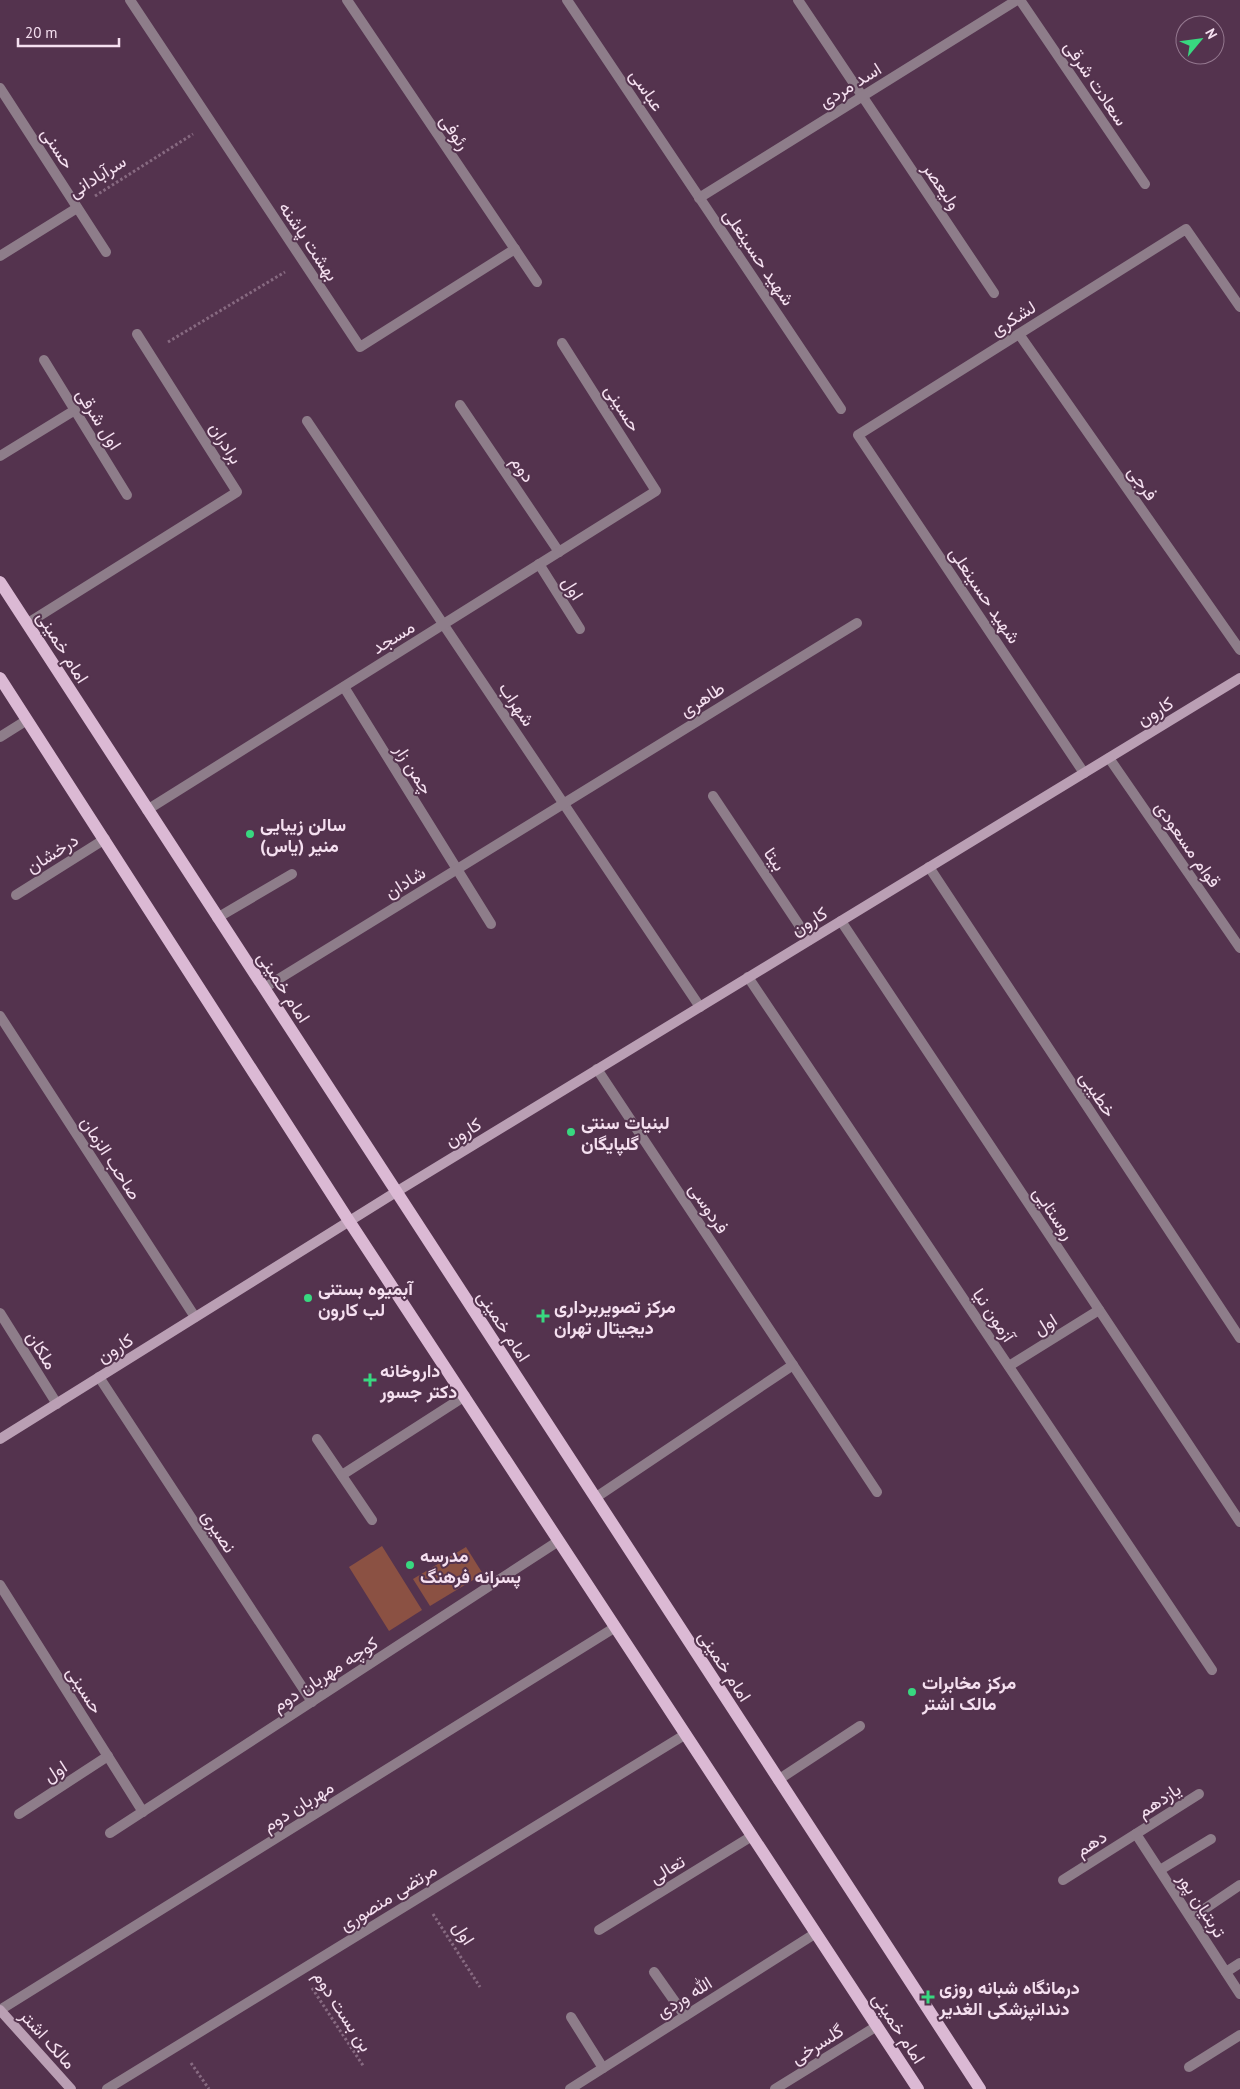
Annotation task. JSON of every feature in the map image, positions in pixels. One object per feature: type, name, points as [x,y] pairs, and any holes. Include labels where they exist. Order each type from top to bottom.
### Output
[{"type":"main road","name":"امام خمینی","points":[[0,582],[980,2089]]},
{"type":"main road","name":"امام خمینی","points":[[0,678],[105,839],[348,1221],[464,1396],[557,1542],[686,1734],[918,2089]]},
{"type":"main road","name":"کارون","points":[[0,1439],[348,1221],[1240,678]]},
{"type":"main road","name":"مالک اشتر","points":[[0,2010],[71,2089]]},
{"type":"street","name":"بهشت پاشنه","points":[[130,0],[360,347],[515,249]]},
{"type":"street","name":"رئوفی","points":[[347,0],[537,282]]},
{"type":"street","name":"عباسی","points":[[567,0],[699,198]]},
{"type":"street","name":"ولیعصر","points":[[798,0],[994,293]]},
{"type":"street","name":"اسد مردی","points":[[699,198],[1019,0]]},
{"type":"street","name":"سعادت شرقی","points":[[1019,0],[1145,184]]},
{"type":"street","name":"حسنی","points":[[0,88],[106,252]]},
{"type":"street","name":"شهید حسینعلی","points":[[699,198],[841,409]]},
{"type":"street","name":"سرآبادانی","points":[[0,256],[78,208]]},
{"type":"street","name":"لشکری","points":[[858,435],[1186,229],[1240,307]]},
{"type":"street","points":[[137,334],[150,354]]},
{"type":"street","name":"فرجی","points":[[1019,334],[1240,650]]},
{"type":"street","name":"حسینی","points":[[562,343],[656,491]]},
{"type":"street","name":"برادران","points":[[28,623],[237,492],[150,354]]},
{"type":"street","name":"اول شرقی","points":[[44,360],[127,495]]},
{"type":"street","name":"دوم","points":[[460,404],[559,552]]},
{"type":"street","points":[[0,456],[74,410]]},
{"type":"street","name":"شهراب","points":[[307,421],[700,1007]]},
{"type":"street","name":"شهید حسینعلی","points":[[858,435],[1084,773]]},
{"type":"street","name":"مسجد","points":[[148,810],[656,491]]},
{"type":"street","name":"اول","points":[[539,564],[580,629]]},
{"type":"street","name":"طاهری","points":[[564,804],[858,623]]},
{"type":"street","name":"چمن زار","points":[[344,687],[457,869]]},
{"type":"street","points":[[0,737],[27,720]]},
{"type":"street","name":"قوام مسعودی","points":[[1109,758],[1240,948]]},
{"type":"street","name":"بیتا","points":[[713,796],[809,940]]},
{"type":"street","name":"شادان","points":[[264,988],[564,804]]},
{"type":"street","name":"درخشان","points":[[16,895],[105,839]]},
{"type":"street","name":"خطیبی","points":[[930,868],[1240,1338]]},
{"type":"street","points":[[457,869],[491,924]]},
{"type":"street","points":[[217,918],[292,874]]},
{"type":"street","name":"روستایی","points":[[841,921],[1240,1522]]},
{"type":"street","name":"آزمون نیا","points":[[748,977],[1212,1670]]},
{"type":"street","name":"صاحب الزمان","points":[[0,1016],[195,1317]]},
{"type":"street","name":"فردوسی","points":[[597,1069],[877,1492]]},
{"type":"street","name":"اول","points":[[1009,1366],[1099,1310]]},
{"type":"street","name":"ملکان","points":[[0,1313],[57,1404]]},
{"type":"street","points":[[595,1498],[794,1365]]},
{"type":"street","name":"نصیری","points":[[98,1377],[312,1702]]},
{"type":"street","points":[[342,1475],[464,1396]]},
{"type":"street","points":[[318,1439],[372,1520]]},
{"type":"street","name":"کوچه مهربان دوم","points":[[110,1833],[557,1542]]},
{"type":"street","name":"حسینی","points":[[0,1585],[143,1812]]},
{"type":"street","name":"مهربان دوم","points":[[0,2010],[614,1628]]},
{"type":"street","points":[[778,1780],[860,1726]]},
{"type":"street","name":"مرتضی منصوری","points":[[108,2089],[686,1734]]},
{"type":"street","name":"اول","points":[[19,1814],[108,1756]]},
{"type":"street","name":"یازدهم","points":[[1136,1834],[1199,1794]]},
{"type":"street","name":"تربتیان پور","points":[[1136,1834],[1240,1994]]},
{"type":"street","name":"دهم","points":[[1063,1880],[1136,1834]]},
{"type":"street","name":"تعالی","points":[[599,1930],[752,1836]]},
{"type":"street","points":[[1160,1870],[1210,1839]]},
{"type":"street","points":[[1191,1918],[1240,1884]]},
{"type":"street","name":"الله وردی","points":[[570,2089],[816,1933]]},
{"type":"street","points":[[1226,1972],[1240,1963]]},
{"type":"street","points":[[654,1972],[685,2016]]},
{"type":"street","points":[[570,2017],[603,2068]]},
{"type":"street","name":"گلسرخی","points":[[774,2089],[877,2026]]},
{"type":"street","points":[[1189,2067],[1240,2035]]},
{"type":"path","name":"سرآبادانی","points":[[78,208],[211,123]]},
{"type":"path","points":[[150,354],[302,261]]},
{"type":"path","name":"اول","points":[[421,1896],[480,1987]]},
{"type":"path","name":"بن بست دوم","points":[[300,1971],[364,2067]]},
{"type":"path","points":[[179,2045],[209,2089]]},
{"type":"shaded area","points":[[382,1546],[422,1610],[389,1631],[349,1567]]},
{"type":"shaded area","points":[[466,1547],[483,1574],[430,1606],[413,1579]]},
{"type":"place","name":"سالن زیبایی منیر (یاس)","points":[[250,834]]},
{"type":"place","name":"لبنیات سنتی گلپایگان","points":[[571,1132]]},
{"type":"place","name":"آبمیوه بستنی لب کارون","points":[[308,1298]]},
{"type":"place","name":"مرکز تصویربرداری دیجیتال تهران","points":[[543,1316]]},
{"type":"place","name":"داروخانه دکتر جسور","points":[[370,1380]]},
{"type":"place","name":"مدرسه پسرانه فرهنگ","points":[[410,1565]]},
{"type":"place","name":"مرکز مخابرات مالک اشتر","points":[[912,1692]]},
{"type":"place","name":"درمانگاه شبانه روزی دندانپزشکی الغدیر","points":[[928,1997]]}]
